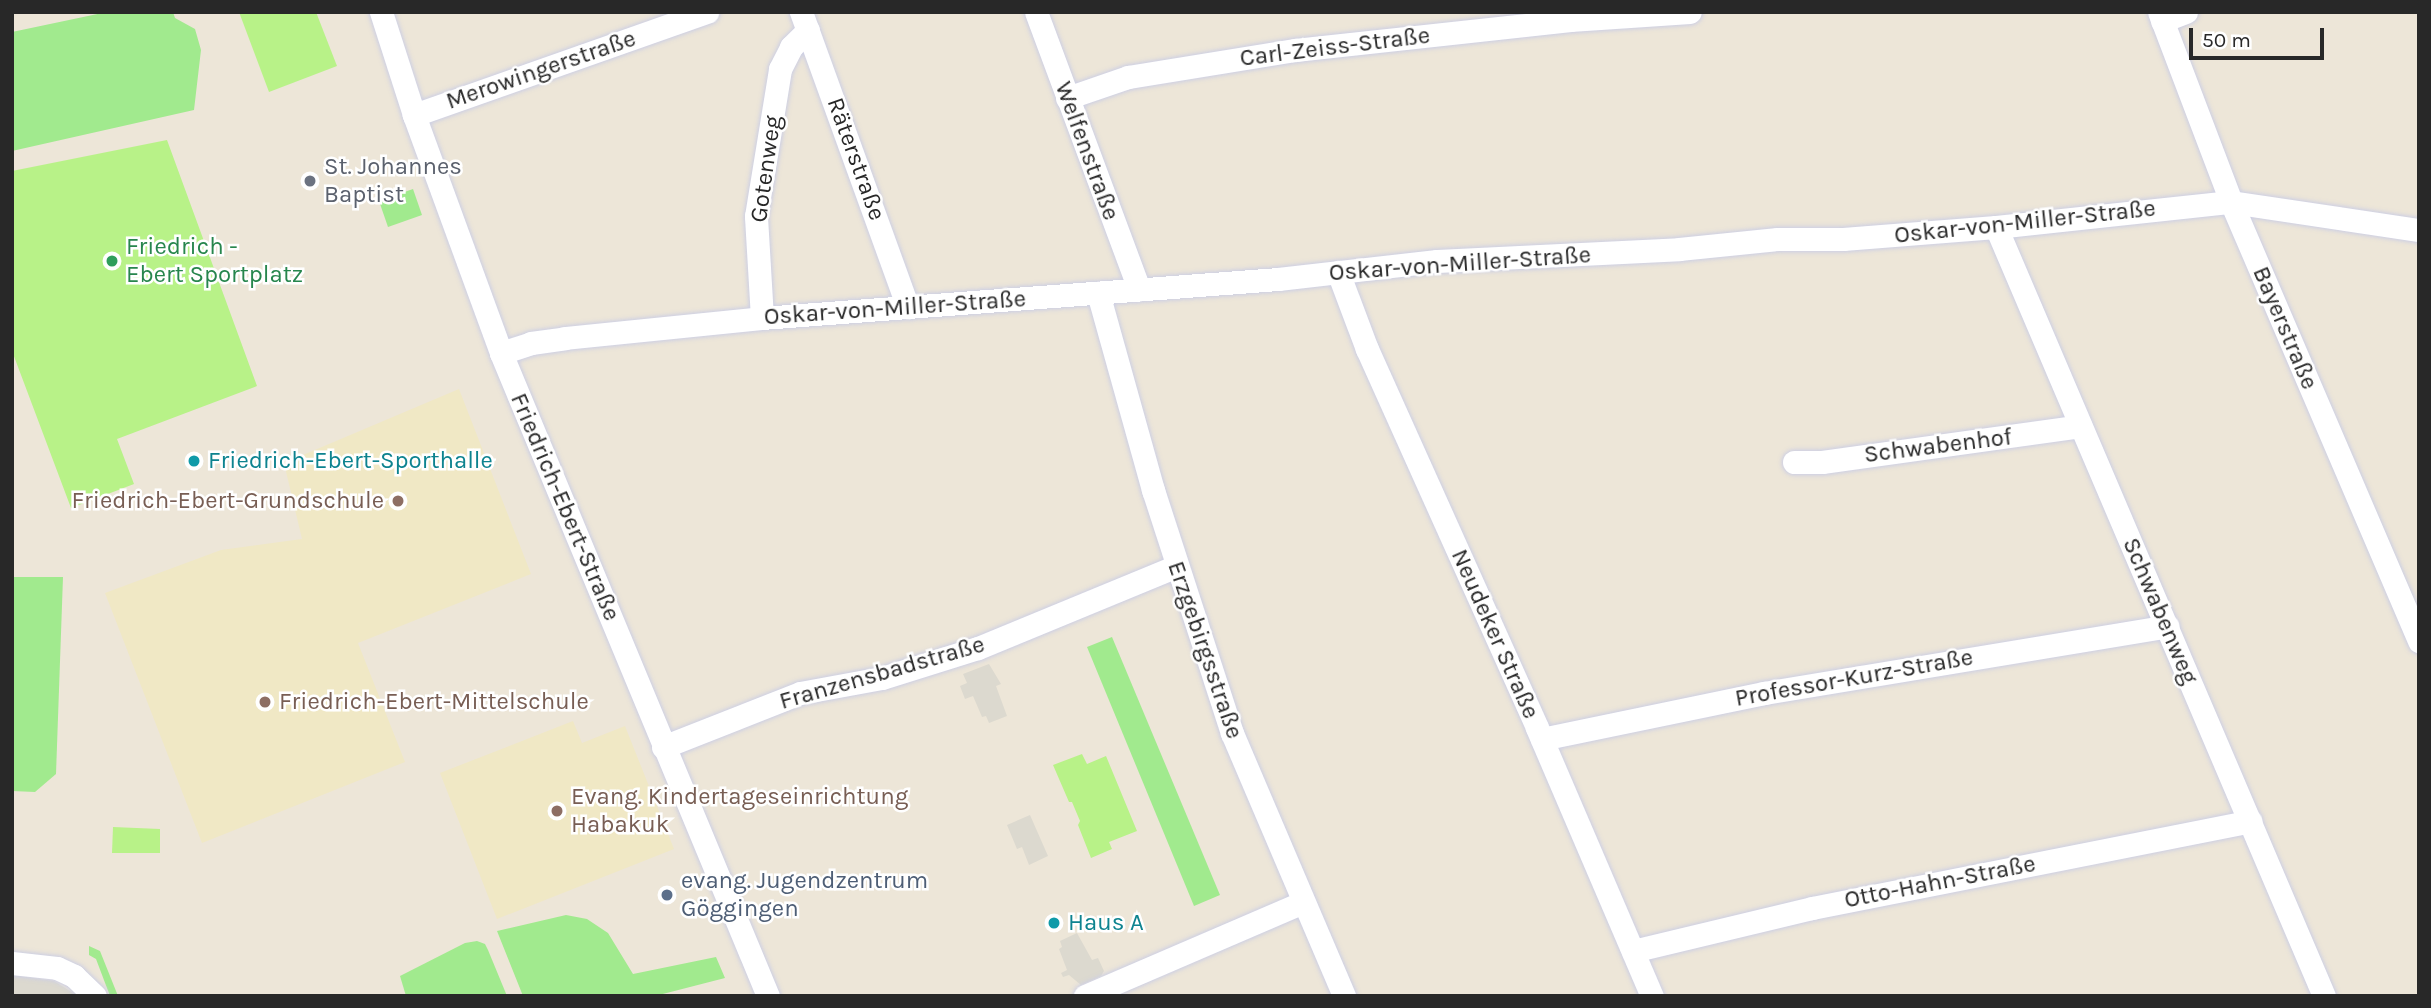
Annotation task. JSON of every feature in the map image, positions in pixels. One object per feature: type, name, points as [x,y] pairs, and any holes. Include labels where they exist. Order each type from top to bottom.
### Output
[{"type":"street","name":"Friedrich-Ebert-Straße","points":[[381,12],[414,115],[501,353],[768,996]]},
{"type":"street","name":"Merowingerstraße","points":[[414,115],[707,12]]},
{"type":"street","name":"Welfenstraße","points":[[1036,12],[1139,289]]},
{"type":"street","name":"Carl-Zeiss-Straße","points":[[1067,98],[1128,77],[1295,50],[1570,20],[1690,12]]},
{"type":"street","points":[[2160,16],[2186,12]]},
{"type":"street","name":"Bayerstraße","points":[[2160,16],[2231,202],[2419,641]]},
{"type":"street","name":"Räterstraße","points":[[805,21],[908,307]]},
{"type":"street","name":"Gotenweg","points":[[762,318],[756,216],[780,69],[805,21]]},
{"type":"street","name":"Oskar-von-Miller-Straße","points":[[501,353],[531,343],[565,338],[762,318],[1098,293],[1437,261],[1679,249],[1777,239],[1843,239],[1996,227],[2231,202],[2419,230]]},
{"type":"street","name":"Schwabenweg","points":[[1996,227],[2324,996]]},
{"type":"street","name":"Neudeker Straße","points":[[1338,272],[1391,404],[1542,739],[1652,996]]},
{"type":"street","name":"Erzgebirgsstraße","points":[[1098,293],[1177,566],[1232,733],[1343,996]]},
{"type":"street","name":"Schwabenhof","points":[[1794,462],[1822,462],[2081,426]]},
{"type":"street","name":"Franzensbadstraße","points":[[663,747],[800,693],[882,678],[978,648],[1177,566]]},
{"type":"street","name":"Professor-Kurz-Straße","points":[[1542,739],[1764,693],[2167,626]]},
{"type":"street","name":"Otto-Hahn-Straße","points":[[1633,951],[1812,908],[2250,821]]},
{"type":"street","points":[[1085,996],[1303,902]]},
{"type":"street","points":[[12,963],[57,968],[74,976],[96,996]]},
{"type":"shaded area","points":[[459,389],[531,574],[358,643],[405,762],[202,843],[105,593],[221,550],[302,539],[284,463]]},
{"type":"shaded area","points":[[989,664],[1001,684],[996,686],[1007,716],[989,723],[986,716],[982,717],[973,696],[965,699],[960,686],[967,683],[963,674]]},
{"type":"shaded area","name":"Evang. Kindertageseinrichtung Habakuk","points":[[573,721],[582,743],[625,726],[674,849],[497,919],[440,773]]},
{"type":"shaded area","points":[[1030,815],[1048,856],[1029,865],[1022,847],[1017,849],[1007,825]]},
{"type":"shaded area","points":[[1077,933],[1092,960],[1098,958],[1104,971],[1101,976],[1081,985],[1069,975],[1063,977],[1061,973],[1067,970],[1059,949],[1062,947],[1060,941]]},
{"type":"shaded area","points":[[12,975],[54,981],[78,996],[12,996]]},
{"type":"green space","points":[[107,12],[173,12],[175,18],[195,29],[201,50],[194,110],[12,151],[12,32]]},
{"type":"green space","points":[[239,12],[316,12],[337,66],[269,92]]},
{"type":"green space","name":"Friedrich - Ebert Sportplatz","points":[[167,140],[257,386],[117,439],[134,484],[71,508],[12,351],[12,171]]},
{"type":"green space","points":[[413,189],[422,215],[388,227],[379,201]]},
{"type":"green space","points":[[12,577],[63,577],[56,774],[35,792],[12,791]]},
{"type":"green space","points":[[1112,637],[1220,895],[1194,906],[1087,647]]},
{"type":"green space","points":[[1082,754],[1087,764],[1106,756],[1137,831],[1109,842],[1112,849],[1091,858],[1078,825],[1080,821],[1053,765]]},
{"type":"green space","points":[[113,827],[160,829],[160,853],[112,853]]},
{"type":"green space","points":[[566,915],[587,919],[608,933],[633,974],[716,957],[725,978],[655,996],[523,996],[497,931]]},
{"type":"green space","points":[[477,941],[485,944],[507,996],[406,996],[400,976],[465,943]]},
{"type":"green space","points":[[89,946],[100,951],[118,996],[110,996],[96,959],[89,955]]},
{"type":"place","name":"St. Johannes Baptist","points":[[310,181]]},
{"type":"place","name":"Friedrich - Ebert Sportplatz","points":[[112,261]]},
{"type":"place","name":"Friedrich-Ebert-Sporthalle","points":[[194,461]]},
{"type":"place","name":"Friedrich-Ebert-Grundschule","points":[[398,501]]},
{"type":"place","name":"Friedrich-Ebert-Mittelschule","points":[[265,702]]},
{"type":"place","name":"Evang. Kindertageseinrichtung Habakuk","points":[[557,811]]},
{"type":"place","name":"evang. Jugendzentrum Göggingen","points":[[667,895]]},
{"type":"place","name":"Haus A","points":[[1054,923]]}]
